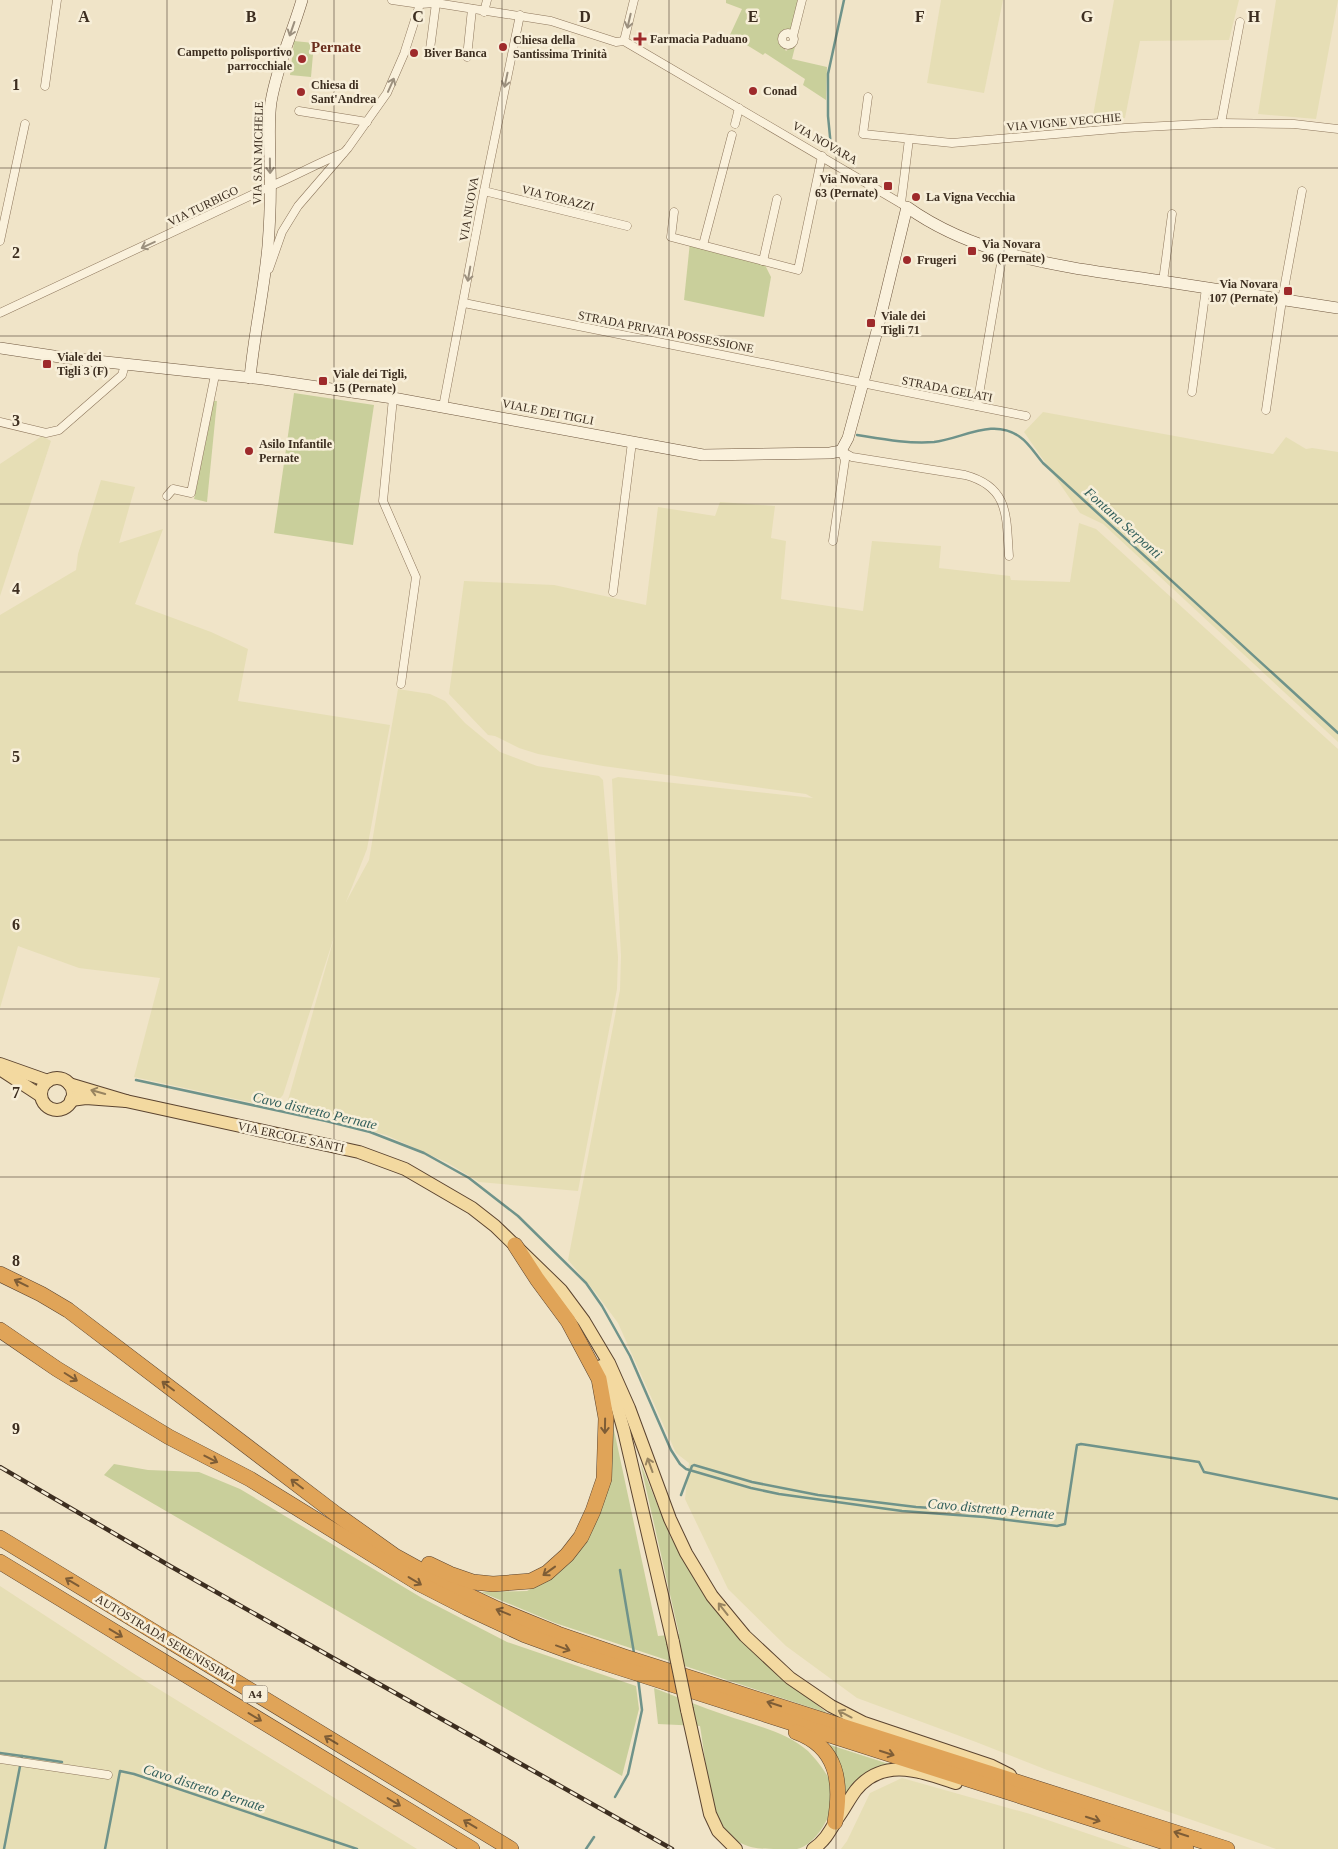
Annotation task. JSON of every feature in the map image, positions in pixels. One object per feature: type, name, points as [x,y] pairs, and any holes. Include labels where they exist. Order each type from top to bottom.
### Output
[{"type":"highway","points":[[336,1514],[450,1574],[473,1582],[493,1584],[532,1581],[547,1573],[568,1555],[581,1537],[594,1511],[604,1479],[606,1418],[599,1379],[568,1321],[515,1245]]},
{"type":"highway","points":[[0,1274],[41,1294],[68,1310],[336,1514],[395,1556],[455,1589],[497,1609],[636,1666],[740,1714],[808,1736],[816,1742],[830,1759],[838,1780],[839,1804],[835,1822]]},
{"type":"highway","points":[[0,1330],[57,1368],[169,1437],[250,1478],[420,1584],[525,1634],[1037,1788],[1227,1849]]},
{"type":"highway","name":"AUTOSTRADA SERENISSIMA","points":[[0,1538],[511,1849]]},
{"type":"highway","name":"AUTOSTRADA SERENISSIMA","points":[[0,1562],[472,1849]]},
{"type":"highway","points":[[698,1693],[1186,1849]]},
{"type":"main road","name":"VIA SAN MICHELE","points":[[250,378],[265,281],[269,233],[271,104],[281,59],[302,0]]},
{"type":"main road","name":"VIA NOVARA","points":[[904,205],[959,236],[1003,252],[1057,265],[1338,308]]},
{"type":"main road","points":[[841,451],[848,438],[863,384],[904,220],[904,205]]},
{"type":"main road","points":[[904,220],[911,215],[917,214]]},
{"type":"main road","name":"VIALE DEI TIGLI","points":[[0,348],[60,357],[250,378],[393,398],[703,455],[830,453],[841,451]]},
{"type":"main road","points":[[0,1064],[48,1081]]},
{"type":"main road","points":[[0,1069],[41,1096],[46,1106],[54,1110],[66,1107],[72,1100],[72,1092],[69,1084],[56,1078],[48,1081],[42,1087],[41,1096]]},
{"type":"main road","name":"VIA ERCOLE SANTI","points":[[69,1084],[126,1101],[359,1152],[405,1169],[448,1193],[472,1208],[515,1245]]},
{"type":"main road","name":"VIA ERCOLE SANTI","points":[[72,1100],[92,1098],[126,1101]]},
{"type":"main road","points":[[515,1245],[554,1289],[572,1314],[602,1370],[617,1406],[673,1642],[710,1814],[718,1832],[736,1849]]},
{"type":"main road","points":[[515,1245],[561,1290],[584,1321],[609,1363],[667,1512],[683,1546],[712,1596],[745,1636],[790,1678],[831,1706],[864,1723],[992,1766],[1037,1788]]},
{"type":"main road","points":[[813,1849],[826,1838],[861,1785],[876,1775],[898,1769],[914,1770],[984,1792],[1046,1804]]},
{"type":"street","points":[[45,86],[57,0]]},
{"type":"street","name":"VIA NOVARA","points":[[392,0],[420,4],[436,3],[484,12],[520,15],[551,21],[616,42],[624,41],[904,205]]},
{"type":"street","points":[[484,12],[487,0]]},
{"type":"street","points":[[624,41],[634,0]]},
{"type":"street","points":[[792,36],[802,0]]},
{"type":"street","points":[[430,49],[436,3]]},
{"type":"street","name":"VIA TURBIGO","points":[[0,313],[343,153],[368,122],[387,93],[404,54],[420,4]]},
{"type":"street","points":[[467,57],[472,9]]},
{"type":"street","name":"VIA NUOVA","points":[[444,407],[484,191],[520,15]]},
{"type":"street","points":[[1221,123],[1240,22]]},
{"type":"street","name":"VIA VIGNE VECCHIE","points":[[868,97],[863,134],[952,143],[1125,128],[1221,123],[1294,124],[1338,129]]},
{"type":"street","points":[[735,124],[739,108]]},
{"type":"street","points":[[299,111],[368,122]]},
{"type":"street","points":[[0,241],[25,124]]},
{"type":"street","points":[[703,245],[732,135]]},
{"type":"street","points":[[904,205],[909,139]]},
{"type":"street","points":[[265,281],[282,232],[298,206],[343,153]]},
{"type":"street","points":[[674,212],[671,237],[798,270],[822,156]]},
{"type":"street","name":"VIA TORAZZI","points":[[484,191],[627,226]]},
{"type":"street","points":[[1266,410],[1282,300],[1302,191]]},
{"type":"street","points":[[763,261],[777,198]]},
{"type":"street","points":[[1163,281],[1172,214]]},
{"type":"street","points":[[269,233],[282,232]]},
{"type":"street","points":[[977,406],[1003,252]]},
{"type":"street","points":[[1192,392],[1206,288]]},
{"type":"street","name":"STRADA PRIVATA POSSESSIONE","points":[[464,303],[863,384]]},
{"type":"street","points":[[0,422],[46,433],[59,430],[122,375],[125,364]]},
{"type":"street","points":[[167,496],[173,489],[191,493],[215,375]]},
{"type":"street","name":"STRADA GELATI","points":[[863,384],[1026,416]]},
{"type":"street","points":[[393,398],[383,501],[416,577],[400,684]]},
{"type":"street","points":[[613,592],[632,442]]},
{"type":"street","points":[[833,541],[845,460],[841,451]]},
{"type":"street","points":[[841,451],[852,457],[980,479],[994,489],[1003,506],[1010,556]]},
{"type":"street","points":[[0,1759],[108,1775]]},
{"type":"shaded area","points":[[941,0],[1003,0],[984,93],[927,83]]},
{"type":"shaded area","points":[[1114,0],[1239,0],[1229,40],[1140,41],[1125,118],[1092,121]]},
{"type":"shaded area","points":[[1276,0],[1338,0],[1316,119],[1258,114]]},
{"type":"shaded area","points":[[1043,412],[1273,454],[1286,437],[1306,449],[1312,448],[1338,452],[1338,742],[1103,524],[1080,513],[1024,432]]},
{"type":"shaded area","points":[[42,436],[51,441],[0,596],[0,464]]},
{"type":"shaded area","points":[[101,480],[135,487],[119,543],[163,529],[135,604],[211,632],[248,649],[238,701],[390,725],[367,849],[346,902],[369,860],[398,689],[430,694],[445,701],[465,723],[500,752],[537,766],[599,776],[603,780],[618,957],[617,989],[578,1191],[479,1182],[448,1163],[386,1135],[292,1111],[286,1107],[336,931],[283,1095],[272,1107],[134,1077],[160,978],[79,968],[18,946],[0,1008],[0,615],[76,570],[78,554]]},
{"type":"shaded area","points":[[720,502],[775,506],[771,538],[786,541],[781,599],[863,611],[872,541],[941,546],[939,568],[1010,576],[1011,580],[1070,582],[1079,523],[1096,529],[1338,749],[1338,1849],[1276,1849],[1047,1770],[857,1698],[786,1646],[728,1589],[685,1499],[689,1463],[676,1453],[618,1323],[568,1260],[620,990],[621,956],[612,779],[618,777],[813,798],[806,794],[603,766],[538,754],[519,748],[495,736],[488,735],[449,694],[464,581],[554,585],[646,605],[658,507],[715,516]]},
{"type":"shaded area","points":[[0,1586],[136,1675],[417,1849],[0,1849]]},
{"type":"shaded area","points":[[902,1778],[1030,1814],[1133,1849],[841,1849],[847,1841],[870,1793]]},
{"type":"green space","points":[[726,0],[798,0],[791,30],[781,31],[778,39],[786,51],[796,43],[792,59],[827,67],[826,100],[803,85],[805,79],[765,53],[763,55],[737,39],[729,37],[742,9],[726,3]]},
{"type":"green space","name":"Campetto polisportivo parrocchiale","points":[[294,41],[314,43],[311,77],[290,75]]},
{"type":"green space","points":[[690,242],[763,261],[771,277],[764,317],[684,300]]},
{"type":"green space","points":[[294,393],[374,405],[353,545],[274,533]]},
{"type":"green space","points":[[214,401],[217,401],[207,502],[194,499]]},
{"type":"green space","points":[[611,1416],[658,1636],[679,1634],[640,1462],[670,1536],[716,1611],[753,1652],[827,1713],[555,1623],[481,1592],[527,1591],[556,1575],[584,1546],[601,1509]]},
{"type":"green space","points":[[114,1464],[148,1470],[199,1472],[240,1489],[422,1598],[507,1642],[636,1686],[639,1709],[622,1776],[104,1475]]},
{"type":"green space","points":[[654,1688],[716,1712],[779,1733],[808,1751],[827,1776],[834,1792],[834,1800],[828,1817],[818,1834],[804,1846],[797,1849],[769,1849],[747,1846],[728,1833],[718,1817],[714,1805],[700,1726],[658,1724]]},
{"type":"green space","points":[[824,1743],[892,1765],[845,1797]]},
{"type":"waterway","name":"Fontana Serponti","points":[[844,0],[828,74],[828,116],[831,147],[854,164]]},
{"type":"waterway","name":"Fontana Serponti","points":[[857,435],[895,441],[934,442],[977,431],[999,429],[1010,431],[1020,437],[1043,463],[1338,733]]},
{"type":"waterway","name":"Cavo distretto Pernate","points":[[136,1080],[370,1132],[424,1153],[469,1178],[518,1216],[586,1283],[602,1306],[630,1356],[671,1450],[680,1464],[686,1469],[779,1494],[902,1511],[984,1517],[1057,1526],[1065,1524],[1077,1445],[1081,1444],[1199,1462],[1204,1472],[1338,1499]]},
{"type":"waterway","name":"Cavo distretto Pernate","points":[[681,1495],[694,1465],[752,1482],[818,1495],[916,1507],[963,1510]]},
{"type":"waterway","name":"Cavo distretto Pernate","points":[[620,1570],[634,1653]]},
{"type":"waterway","name":"Cavo distretto Pernate","points":[[615,1797],[628,1774],[642,1710],[638,1678]]},
{"type":"waterway","name":"Cavo distretto Pernate","points":[[0,1753],[22,1756],[4,1849]]},
{"type":"waterway","name":"Cavo distretto Pernate","points":[[22,1756],[62,1762]]},
{"type":"waterway","name":"Cavo distretto Pernate","points":[[105,1849],[120,1771],[134,1774],[357,1849]]},
{"type":"waterway","name":"Cavo distretto Pernate","points":[[586,1849],[594,1837]]},
{"type":"railway","points":[[0,1467],[170,1566],[672,1849]]},
{"type":"place","name":"Farmacia Paduano","points":[[640,39]]},
{"type":"place","name":"Chiesa della Santissima Trinità","points":[[503,47]]},
{"type":"place","name":"Biver Banca","points":[[414,53]]},
{"type":"place","name":"Campetto polisportivo parrocchiale","points":[[302,59]]},
{"type":"place","name":"Conad","points":[[753,91]]},
{"type":"place","name":"Chiesa di Sant'Andrea","points":[[301,92]]},
{"type":"place","name":"Via Novara 63 (Pernate)","points":[[888,186]]},
{"type":"place","name":"La Vigna Vecchia","points":[[916,197]]},
{"type":"place","name":"Via Novara 96 (Pernate)","points":[[972,251]]},
{"type":"place","name":"Frugeri","points":[[907,260]]},
{"type":"place","name":"Via Novara 107 (Pernate)","points":[[1288,291]]},
{"type":"place","name":"Viale dei Tigli 71","points":[[871,323]]},
{"type":"place","name":"Viale dei Tigli 3 (F)","points":[[47,364]]},
{"type":"place","name":"Viale dei Tigli, 15 (Pernate)","points":[[323,381]]},
{"type":"place","name":"Asilo Infantile Pernate","points":[[249,451]]},
{"type":"district","name":"Pernate","points":[[336,47]]}]
